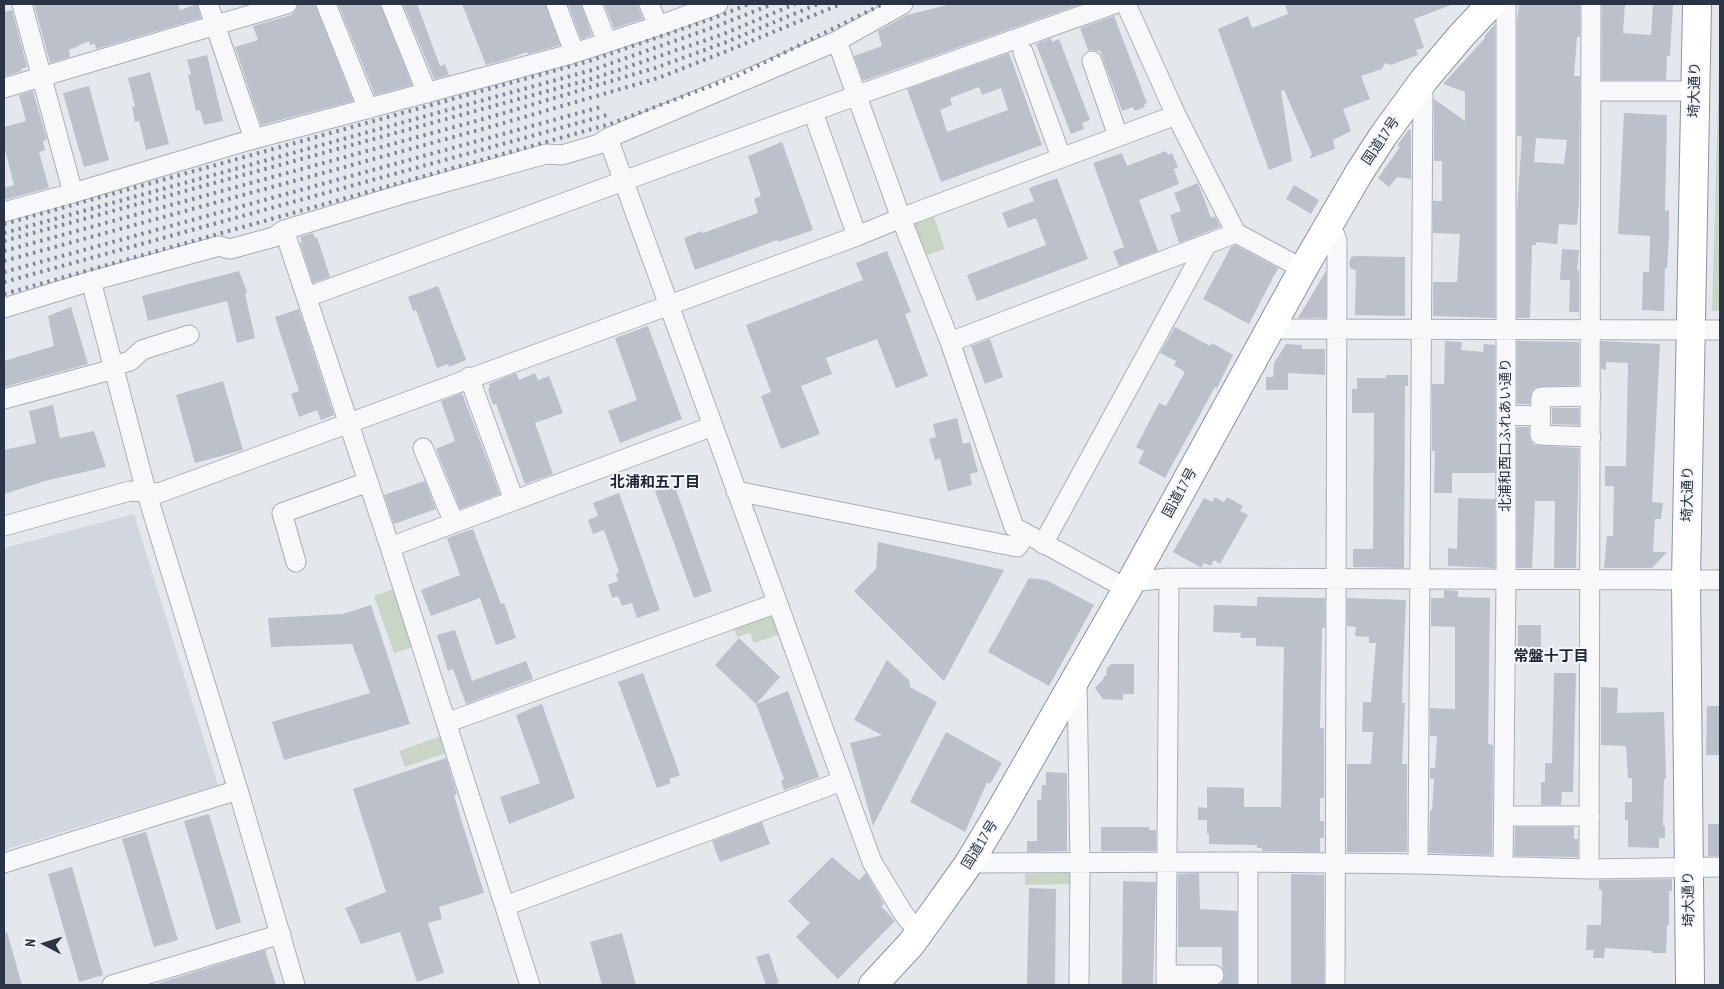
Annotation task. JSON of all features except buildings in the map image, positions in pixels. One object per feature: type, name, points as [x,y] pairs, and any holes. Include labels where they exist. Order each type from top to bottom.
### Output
[{"type":"highway","name":"国道17号","points":[[873,985],[887,972],[921,930],[969,863],[1129,586],[1304,269],[1383,136],[1423,81],[1491,4]]},
{"type":"highway","name":"埼大通り","points":[[1690,985],[1686,580],[1697,4]]},
{"type":"street","points":[[22,4],[73,193]]},
{"type":"street","points":[[208,4],[254,139]]},
{"type":"street","points":[[4,88],[284,4]]},
{"type":"street","points":[[326,4],[368,109]]},
{"type":"street","points":[[391,4],[427,93]]},
{"type":"street","points":[[556,4],[574,52]]},
{"type":"street","points":[[592,4],[607,42]]},
{"type":"street","points":[[649,4],[658,26]]},
{"type":"street","points":[[4,308],[91,281],[219,246],[230,250],[274,237],[284,230],[546,154],[562,155],[599,144],[608,138],[837,41],[903,4]]},
{"type":"street","points":[[307,297],[858,95],[1114,4]]},
{"type":"street","points":[[1126,4],[1176,115],[1236,233],[1304,269]]},
{"type":"street","name":"北浦和西口ふれあい通り","points":[[1503,867],[1506,580],[1506,4]]},
{"type":"street","points":[[1589,869],[1591,4]]},
{"type":"street","points":[[4,212],[254,139],[574,52],[658,26],[709,6]]},
{"type":"street","points":[[837,41],[901,218],[950,342],[1014,527],[1043,544],[1129,586],[1169,578],[1720,580]]},
{"type":"street","points":[[1023,52],[1061,158]]},
{"type":"street","points":[[1092,61],[1118,136]]},
{"type":"street","points":[[1418,864],[1423,81]]},
{"type":"street","points":[[1592,91],[1694,91]]},
{"type":"street","points":[[813,112],[857,236]]},
{"type":"street","points":[[4,526],[130,491],[158,493],[469,377],[857,236],[1176,115]]},
{"type":"street","points":[[608,138],[872,862],[903,913],[909,921],[921,930]]},
{"type":"street","points":[[1327,229],[1335,235],[1337,241],[1335,985]]},
{"type":"street","points":[[284,230],[390,547],[530,985]]},
{"type":"street","points":[[950,342],[1236,233]]},
{"type":"street","points":[[1043,544],[1207,244]]},
{"type":"street","points":[[91,281],[146,491],[238,790],[295,985]]},
{"type":"street","points":[[1270,329],[1720,330]]},
{"type":"street","points":[[4,399],[114,368],[130,361],[142,350],[189,335]]},
{"type":"street","points":[[469,377],[514,500]]},
{"type":"street","points":[[1591,396],[1541,397],[1540,416],[1540,436],[1591,437]]},
{"type":"street","points":[[1506,415],[1540,416]]},
{"type":"street","points":[[390,547],[713,426]]},
{"type":"street","points":[[423,448],[454,523]]},
{"type":"street","points":[[296,562],[282,513],[368,482]]},
{"type":"street","points":[[736,491],[1017,547],[1026,534]]},
{"type":"street","points":[[1169,578],[1166,980],[1214,975]]},
{"type":"street","points":[[446,723],[777,603]]},
{"type":"street","points":[[1077,678],[1080,863],[1079,985]]},
{"type":"street","points":[[504,906],[842,781]]},
{"type":"street","points":[[4,863],[238,790]]},
{"type":"street","points":[[1504,816],[1590,816]]},
{"type":"street","points":[[1248,862],[1248,985]]},
{"type":"street","points":[[969,863],[1248,862],[1589,869],[1720,867]]},
{"type":"street","points":[[122,984],[281,934]]},
{"type":"shaded area","points":[[134,514],[218,785],[4,850],[4,548]]},
{"type":"green space","points":[[1720,31],[1720,311],[1712,311]]},
{"type":"green space","points":[[934,217],[945,249],[924,256],[913,224]]},
{"type":"green space","points":[[394,589],[413,647],[394,653],[374,596]]},
{"type":"green space","points":[[769,612],[776,615],[781,634],[754,643],[750,633],[737,637],[733,626]]},
{"type":"green space","points":[[441,736],[446,753],[405,767],[399,751]]},
{"type":"green space","points":[[1070,873],[1070,884],[1025,885],[1025,874]]},
{"type":"railway","points":[[4,224],[589,61],[749,4]]},
{"type":"railway","points":[[4,233],[592,70],[773,4]]},
{"type":"railway","points":[[4,241],[595,78],[721,35],[795,4]]},
{"type":"railway","points":[[4,251],[494,116],[655,68],[724,43],[818,4]]},
{"type":"railway","points":[[4,261],[497,125],[658,78],[841,4]]},
{"type":"railway","points":[[4,294],[610,124],[737,76],[883,4]]},
{"type":"railway","points":[[4,272],[604,106]]},
{"type":"railway","points":[[4,282],[607,115]]},
{"type":"district","name":"北浦和五丁目","points":[[655,483]]},
{"type":"district","name":"常盤十丁目","points":[[1551,657]]}]
